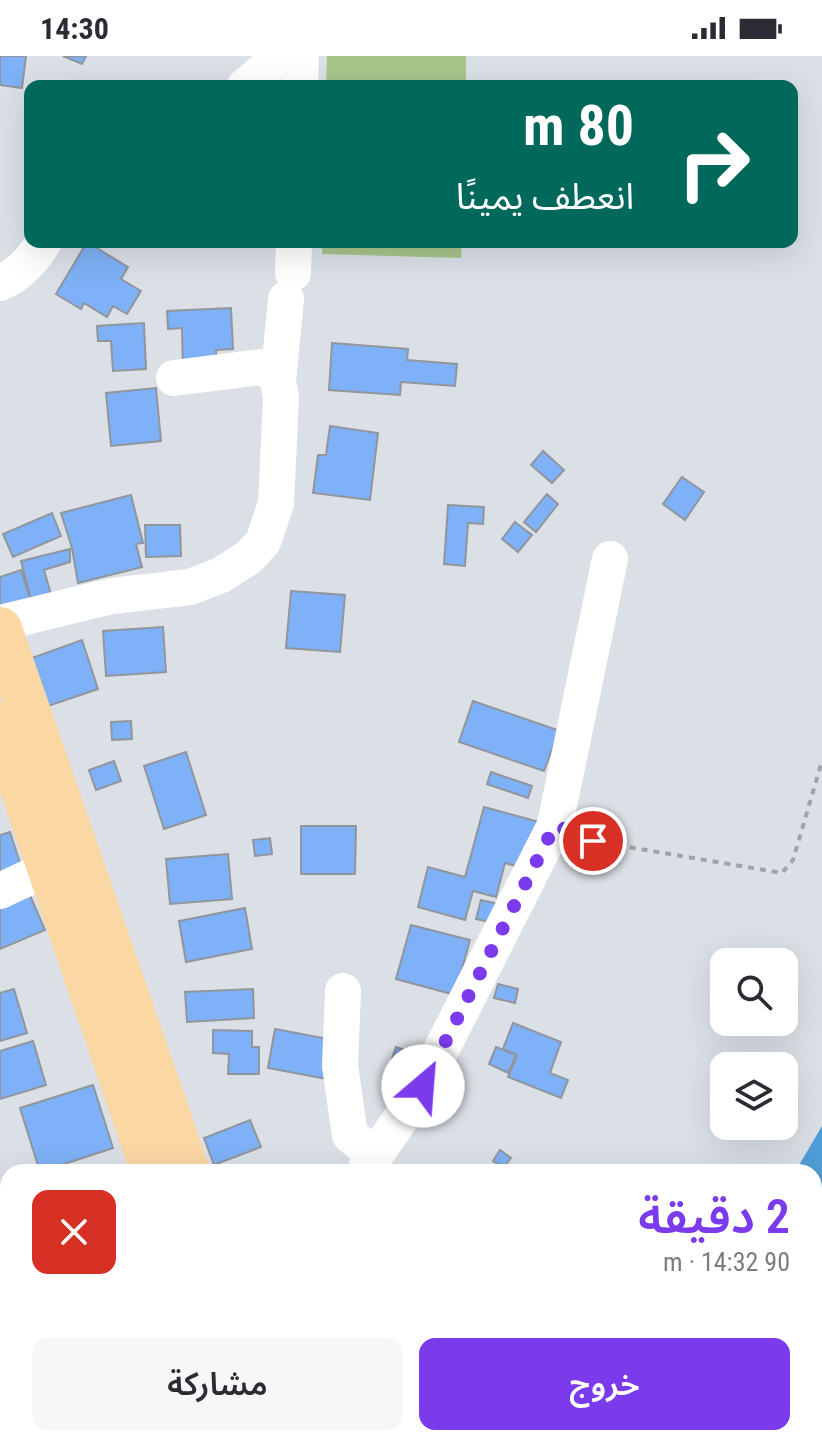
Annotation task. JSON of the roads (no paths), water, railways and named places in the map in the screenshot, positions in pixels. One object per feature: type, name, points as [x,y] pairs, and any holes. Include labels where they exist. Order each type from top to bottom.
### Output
[{"type":"main road","points":[[0,626],[185,1164]]},
{"type":"main road","points":[[0,724],[150,1164]]},
{"type":"street","points":[[252,80],[281,56]]},
{"type":"street","points":[[300,80],[301,56]]},
{"type":"street","points":[[0,283],[12,278],[40,248]]},
{"type":"street","points":[[0,626],[112,596],[190,587],[221,575],[249,557],[263,542],[276,503],[281,397],[278,381],[291,272]]},
{"type":"street","points":[[174,378],[261,367],[272,372],[278,381]]},
{"type":"street","points":[[343,991],[340,1066],[350,1135],[369,1164],[423,1086],[555,825],[610,559]]},
{"type":"street","points":[[0,891],[49,868]]},
{"type":"water","points":[[822,1126],[822,1164],[800,1164]]}]
